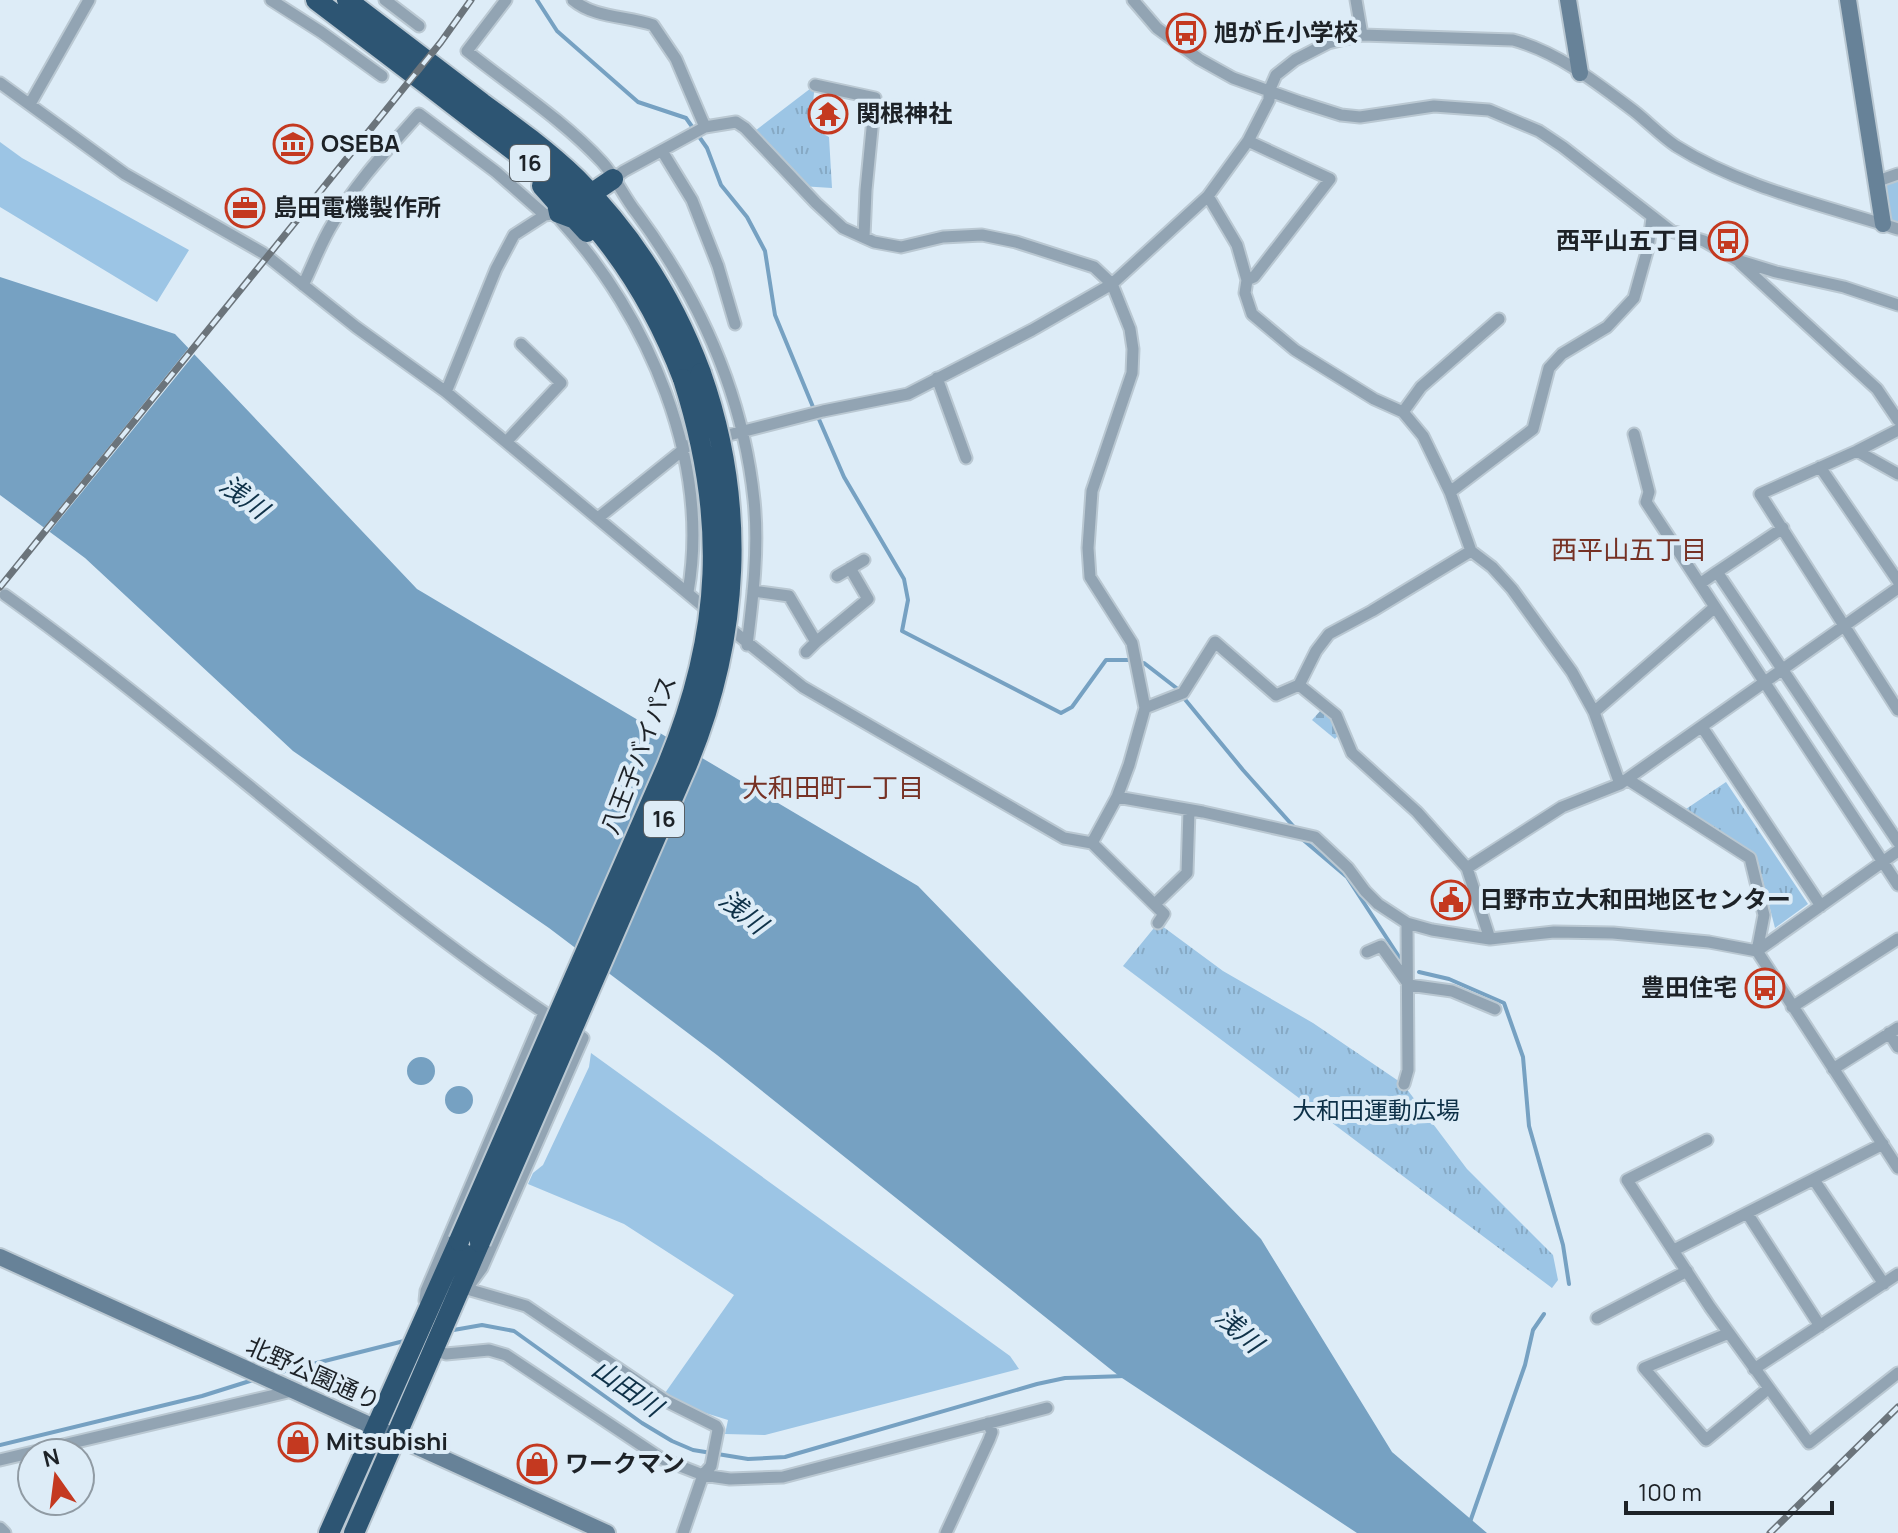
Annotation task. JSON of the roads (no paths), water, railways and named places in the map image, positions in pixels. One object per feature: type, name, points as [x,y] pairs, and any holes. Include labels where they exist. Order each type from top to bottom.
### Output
[{"type":"highway","name":"16","points":[[306,0],[359,21]]},
{"type":"highway","name":"八王子バイパス","points":[[316,0],[359,21],[547,153],[619,225],[656,279],[686,336],[713,526],[712,596],[700,672],[687,716],[329,1533]]},
{"type":"highway","name":"16","points":[[348,0],[359,21]]},
{"type":"highway","name":"八王子バイパス","points":[[354,1533],[463,1291],[480,1242],[687,765],[715,687],[730,605],[732,528],[724,458],[712,405],[673,353],[642,291],[594,226],[537,168],[454,105],[359,21]]},
{"type":"highway","points":[[454,105],[480,137],[549,193],[557,203],[552,214],[575,219],[600,249],[673,353]]},
{"type":"highway","points":[[591,194],[613,179]]},
{"type":"street","points":[[30,104],[89,0]]},
{"type":"street","points":[[271,0],[331,38],[382,76]]},
{"type":"street","points":[[385,0],[419,26]]},
{"type":"street","points":[[506,0],[467,51],[559,122],[605,165],[657,240],[694,301],[723,370],[743,432],[754,501],[753,591],[747,645]]},
{"type":"street","points":[[573,0],[581,7],[599,13],[653,25],[676,59],[705,127]]},
{"type":"street","points":[[1133,0],[1157,28],[1199,59],[1233,78],[1341,115],[1360,117],[1434,106],[1489,110],[1539,131],[1597,171],[1671,231],[1704,241],[1737,260],[1877,389],[1898,420]]},
{"type":"street","points":[[1356,0],[1362,35]]},
{"type":"street","points":[[1568,0],[1580,73]]},
{"type":"street","points":[[1848,0],[1878,181],[1890,227]]},
{"type":"street","points":[[598,518],[689,445],[823,411],[908,394],[1032,330],[1112,284],[1208,196],[1248,141],[1269,100],[1269,91],[1276,75],[1295,60],[1328,43],[1362,35],[1513,40],[1551,54],[1634,111],[1673,144],[1710,165],[1752,183],[1890,227]]},
{"type":"street","points":[[0,83],[125,174],[263,253],[446,392],[688,592],[747,645],[803,687],[1064,838],[1092,843],[1164,914],[1158,923]]},
{"type":"street","points":[[815,85],[875,98],[864,237]]},
{"type":"street","points":[[303,285],[345,203],[419,114],[561,221],[615,290],[642,336],[660,378],[683,450],[690,496],[692,570],[688,592]]},
{"type":"street","points":[[613,179],[705,127],[736,122],[843,228],[874,242],[901,247],[943,237],[982,235],[1016,242],[1094,267],[1112,284],[1130,329],[1132,373],[1092,491],[1088,548],[1090,577],[1132,643],[1145,708],[1117,797],[1092,843]]},
{"type":"street","points":[[1247,280],[1254,277],[1330,179],[1248,141]]},
{"type":"street","points":[[662,151],[692,200],[718,266],[735,324]]},
{"type":"street","points":[[1878,181],[1898,174]]},
{"type":"street","points":[[1208,196],[1237,245],[1252,314],[1270,332],[1374,399],[1403,412],[1423,436],[1450,492],[1471,551],[1492,567],[1512,589],[1572,672],[1594,712],[1624,782],[1750,858],[1764,915],[1757,951],[1898,1168]]},
{"type":"street","points":[[446,392],[496,269],[514,235],[552,214]]},
{"type":"street","points":[[1450,492],[1533,429],[1549,368],[1562,354],[1607,327],[1634,298],[1648,248],[1652,218]]},
{"type":"street","points":[[1737,260],[1844,287],[1898,305]]},
{"type":"street","points":[[1403,412],[1421,387],[1499,319]]},
{"type":"street","points":[[506,442],[561,383],[521,344]]},
{"type":"street","points":[[937,378],[966,458]]},
{"type":"street","points":[[1898,430],[1760,494],[1898,710]]},
{"type":"street","points":[[1634,434],[1649,492],[1646,502],[1898,885]]},
{"type":"street","points":[[1857,451],[1898,474]]},
{"type":"street","points":[[1820,467],[1898,581]]},
{"type":"street","points":[[1701,583],[1783,528]]},
{"type":"street","points":[[1145,708],[1183,693],[1215,642],[1276,695],[1299,685],[1316,651],[1329,634],[1471,551]]},
{"type":"street","points":[[837,576],[864,560]]},
{"type":"street","points":[[806,652],[868,599],[850,568]]},
{"type":"street","points":[[1717,572],[1898,842]]},
{"type":"street","points":[[1467,868],[1562,807],[1624,782],[1898,588]]},
{"type":"street","points":[[753,591],[789,596],[816,642]]},
{"type":"street","points":[[5,595],[107,671],[482,969],[583,1038],[482,1268],[463,1291],[526,1306],[666,1401],[713,1423],[718,1430],[717,1439],[683,1533]]},
{"type":"street","points":[[1594,712],[1715,607]]},
{"type":"street","points":[[1299,685],[1336,715],[1352,753],[1417,812],[1467,868],[1490,939]]},
{"type":"street","points":[[1702,727],[1821,906]]},
{"type":"street","points":[[1117,797],[1315,837],[1348,868],[1371,898],[1407,923],[1490,939],[1554,932],[1613,933],[1709,942],[1757,951],[1898,851]]},
{"type":"street","points":[[1155,904],[1187,873],[1189,810]]},
{"type":"street","points":[[1404,1084],[1408,1070],[1407,923]]},
{"type":"street","points":[[1792,1007],[1898,939]]},
{"type":"street","points":[[1367,952],[1381,946],[1409,985],[1452,991],[1495,1009]]},
{"type":"street","points":[[423,1322],[426,1291],[544,1013]]},
{"type":"street","points":[[1833,1069],[1894,1031],[1898,1047]]},
{"type":"street","points":[[1707,1140],[1627,1180],[1729,1333],[1809,1443],[1898,1373]]},
{"type":"street","points":[[1674,1250],[1883,1144]]},
{"type":"street","points":[[1814,1180],[1884,1284]]},
{"type":"street","points":[[1747,1213],[1820,1326]]},
{"type":"street","name":"北野公園通り","points":[[0,1257],[607,1533]]},
{"type":"street","points":[[1597,1318],[1687,1271]]},
{"type":"street","points":[[1754,1369],[1898,1274]]},
{"type":"street","points":[[1729,1333],[1644,1368],[1706,1440],[1769,1388]]},
{"type":"street","points":[[436,1347],[446,1354],[476,1350],[506,1355],[638,1446],[662,1459],[753,1480],[783,1477],[1047,1408]]},
{"type":"street","points":[[0,1460],[285,1388]]},
{"type":"street","points":[[946,1533],[989,1440],[992,1432],[988,1423]]},
{"type":"street","points":[[362,1533],[365,1510]]},
{"type":"street","points":[[0,1528],[5,1533]]},
{"type":"water","name":"浅川","points":[[0,277],[175,334],[417,589],[918,886],[1261,1239],[1392,1452],[1487,1533],[1357,1533],[1119,1376],[717,1055],[549,928],[293,751],[85,558],[0,495]]},
{"type":"water","points":[[421,1057],[431,1061],[435,1071],[431,1081],[421,1085],[411,1081],[407,1071],[411,1061]]},
{"type":"water","points":[[459,1086],[469,1090],[473,1100],[469,1110],[459,1114],[449,1110],[445,1100],[449,1090]]},
{"type":"waterway","points":[[537,0],[557,31],[638,102],[686,118],[707,148],[721,185],[747,217],[765,251],[775,315],[813,407]]},
{"type":"waterway","points":[[818,417],[844,477],[904,579],[908,600],[902,631],[1061,713],[1072,707],[1106,660],[1131,660]]},
{"type":"waterway","points":[[1144,663],[1179,690]]},
{"type":"waterway","points":[[1183,697],[1294,827]]},
{"type":"waterway","points":[[1301,838],[1347,877],[1405,966]]},
{"type":"waterway","points":[[1419,972],[1449,979],[1504,1003],[1523,1057],[1529,1126],[1563,1245],[1569,1284]]},
{"type":"waterway","points":[[1470,1522],[1525,1365],[1533,1330],[1544,1314]]},
{"type":"waterway","name":"山田川","points":[[448,1331],[482,1325],[514,1331],[672,1441],[693,1450],[748,1459],[785,1457],[1037,1384],[1065,1378],[1125,1376]]},
{"type":"waterway","name":"山田川","points":[[273,1374],[408,1340]]},
{"type":"waterway","name":"山田川","points":[[0,1445],[202,1396],[253,1380]]},
{"type":"railway","points":[[0,587],[441,42],[471,0]]},
{"type":"railway","points":[[1770,1533],[1898,1407]]},
{"type":"place","name":"旭が丘小学校","points":[[1186,33]]},
{"type":"place","name":"関根神社","points":[[828,114]]},
{"type":"place","name":"OSEBA","points":[[293,144]]},
{"type":"place","name":"島田電機製作所","points":[[245,208]]},
{"type":"place","name":"西平山五丁目","points":[[1728,241]]},
{"type":"place","name":"日野市立大和田地区センター","points":[[1451,900]]},
{"type":"place","name":"豊田住宅","points":[[1765,988]]},
{"type":"place","name":"Mitsubishi","points":[[298,1442]]},
{"type":"place","name":"ワークマン","points":[[537,1464]]},
{"type":"district","name":"西平山五丁目","points":[[1629,550]]},
{"type":"district","name":"大和田町一丁目","points":[[833,788]]},
{"type":"park label","name":"大和田運動広場","points":[[1376,1111]]}]
